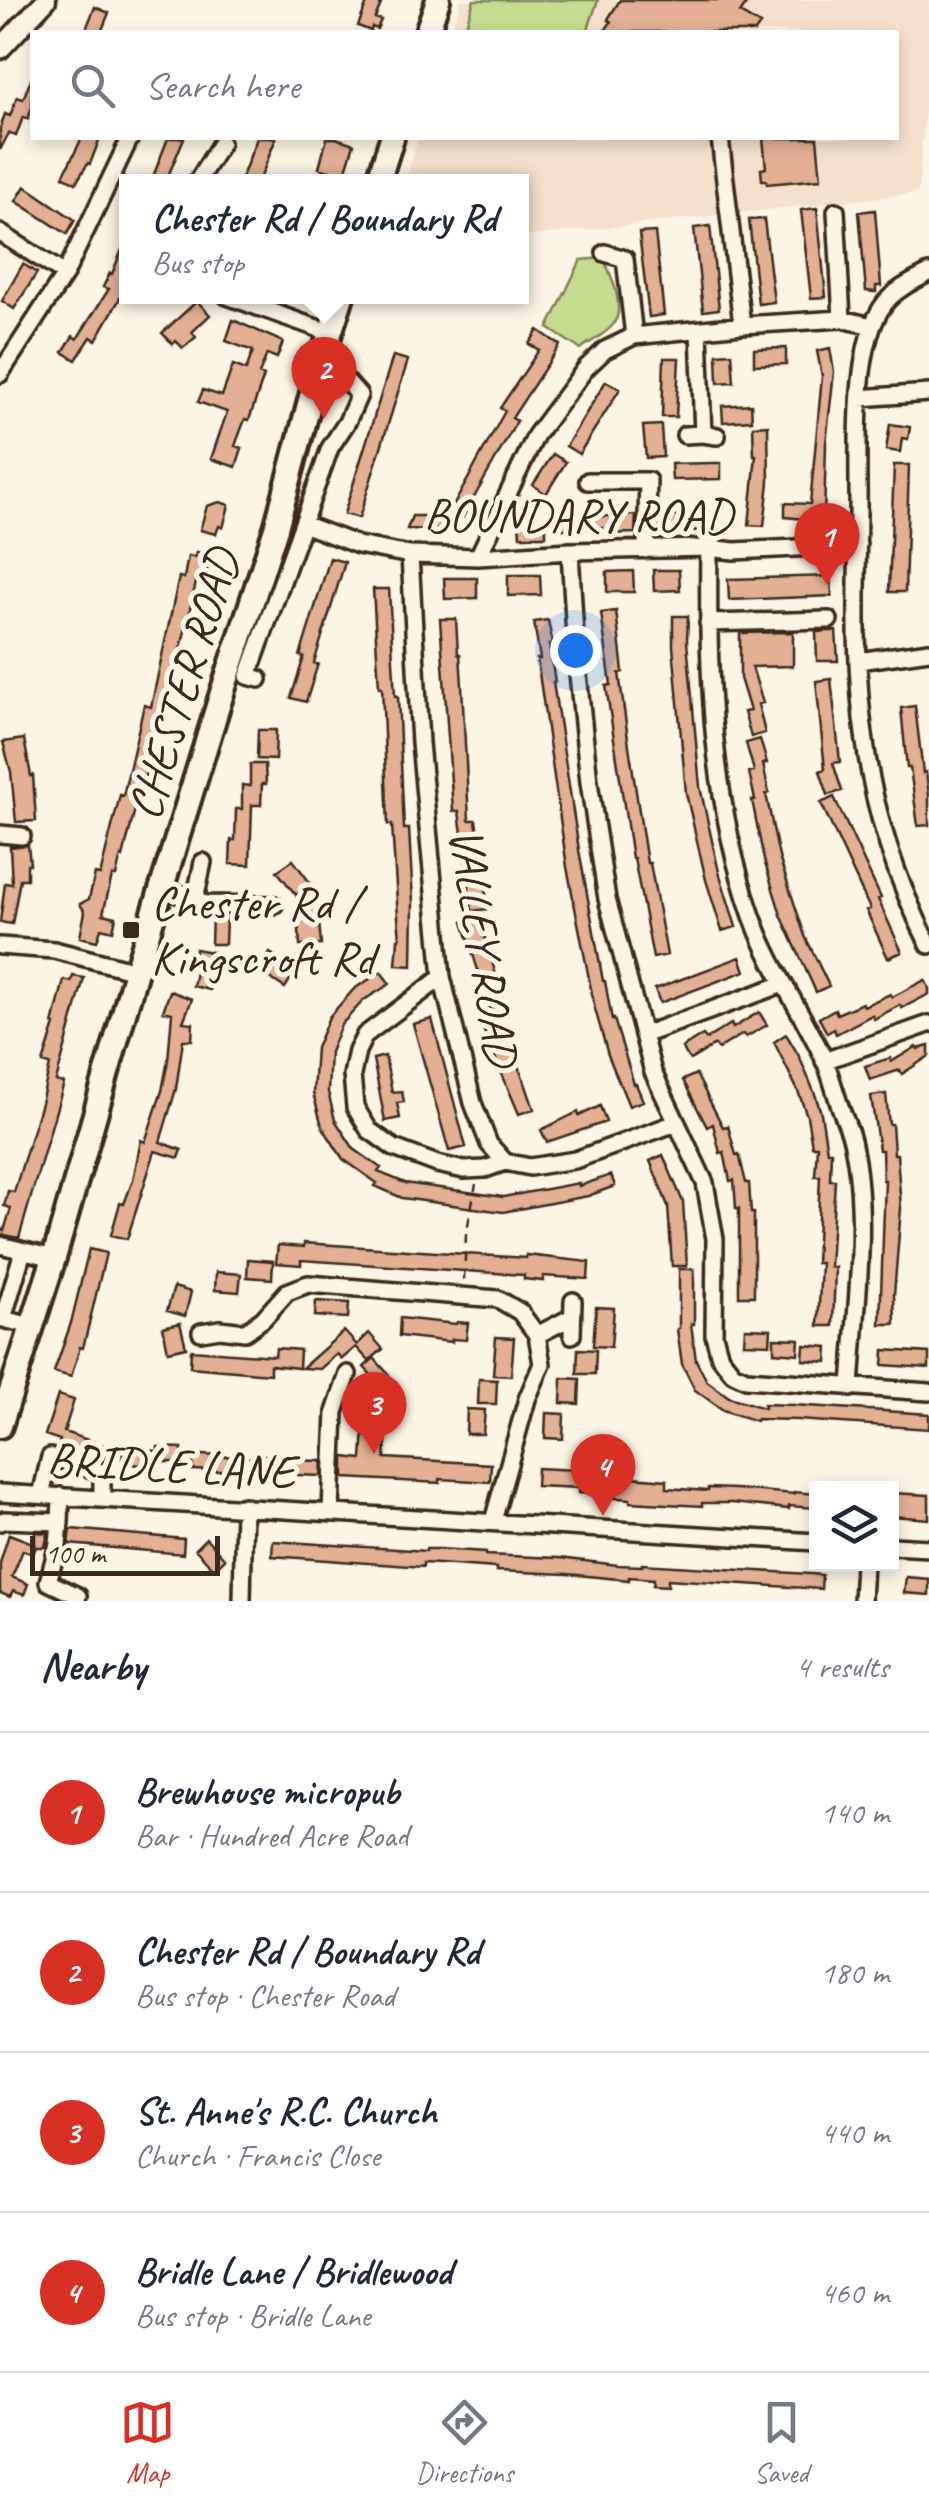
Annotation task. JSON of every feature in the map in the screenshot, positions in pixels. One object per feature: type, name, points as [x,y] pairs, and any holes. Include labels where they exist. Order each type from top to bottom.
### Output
[{"type":"highway","points":[[428,30],[438,0]]},
{"type":"highway","points":[[381,174],[391,140]]},
{"type":"highway","name":"CHESTER ROAD","points":[[0,1426],[8,1379],[32,1326],[54,1258],[136,971],[276,528],[339,304]]},
{"type":"main road","points":[[0,49],[46,0]]},
{"type":"street","points":[[0,374],[65,274],[129,140]]},
{"type":"street","points":[[200,174],[217,140]]},
{"type":"street","points":[[720,140],[742,325]]},
{"type":"street","points":[[836,210],[842,319]]},
{"type":"street","points":[[0,233],[65,274]]},
{"type":"street","points":[[605,253],[625,259],[634,336]]},
{"type":"street","points":[[929,273],[886,302],[872,326],[860,398],[858,545],[858,661],[865,743],[886,846],[929,945]]},
{"type":"street","points":[[248,304],[330,334]]},
{"type":"street","points":[[478,557],[536,435],[586,368],[605,350],[634,336],[742,325],[842,319],[872,326]]},
{"type":"street","points":[[684,435],[710,435],[699,330]]},
{"type":"street","name":"CHESTER ROAD","points":[[259,679],[248,676],[330,448],[359,395],[343,377],[320,367]]},
{"type":"street","points":[[860,398],[929,393]]},
{"type":"street","points":[[588,481],[648,481],[646,550]]},
{"type":"street","name":"BOUNDARY ROAD","points":[[303,524],[358,545],[410,555],[478,557],[570,551],[734,551],[858,545]]},
{"type":"street","points":[[709,548],[711,699],[734,852],[753,918],[824,1061],[853,1143],[859,1248],[851,1388]]},
{"type":"street","points":[[570,551],[589,782],[608,899],[653,1072],[705,1183],[715,1239],[714,1335],[720,1357],[733,1373],[746,1380],[929,1392]]},
{"type":"street","name":"VALLEY ROAD","points":[[410,555],[420,742],[442,977],[473,1103],[490,1144],[505,1162]]},
{"type":"street","points":[[708,623],[829,620]]},
{"type":"street","points":[[858,661],[929,651]]},
{"type":"street","points":[[0,834],[22,836]]},
{"type":"street","points":[[195,900],[204,862]]},
{"type":"street","points":[[163,890],[222,904],[274,905]]},
{"type":"street","points":[[0,946],[54,950],[136,971]]},
{"type":"street","points":[[442,977],[365,1036],[357,1051],[352,1075],[355,1107],[368,1130],[394,1148],[464,1170],[505,1162],[530,1167],[575,1160],[676,1122]]},
{"type":"street","points":[[644,1035],[784,984]]},
{"type":"street","points":[[824,1061],[929,1024]]},
{"type":"street","points":[[0,1245],[54,1258]]},
{"type":"street","points":[[23,1250],[3,1319],[32,1326]]},
{"type":"street","points":[[200,1332],[245,1332],[287,1292],[308,1284],[498,1299],[520,1312],[536,1334],[542,1364],[527,1399],[493,1521]]},
{"type":"street","points":[[536,1334],[572,1309],[572,1335]]},
{"type":"street","points":[[220,1329],[221,1312]]},
{"type":"street","points":[[331,1511],[336,1412],[348,1374]]},
{"type":"street","points":[[41,1495],[50,1456],[102,1472],[102,1498]]},
{"type":"street","name":"BRIDLE LANE","points":[[0,1493],[809,1542]]},
{"type":"street","points":[[61,1496],[58,1544],[48,1582],[78,1596]]},
{"type":"street","points":[[242,1601],[244,1506]]},
{"type":"street","points":[[0,1522],[60,1522]]},
{"type":"street","points":[[899,1546],[929,1548]]},
{"type":"street","points":[[862,1601],[864,1571]]},
{"type":"path","points":[[464,1296],[466,1235],[477,1169]]},
{"type":"shaded area","points":[[461,0],[929,0],[929,56],[918,193],[529,236],[529,174],[407,174],[417,140],[899,140],[899,30],[452,30]]},
{"type":"green space","points":[[474,0],[598,0],[588,30],[465,30]]},
{"type":"green space","points":[[603,258],[616,292],[616,319],[580,349],[548,328],[581,260]]},
{"type":"building","points":[[368,0],[381,4],[375,18],[381,20],[377,29],[358,26]]},
{"type":"building","points":[[620,0],[749,0],[740,13],[760,25],[756,30],[605,30],[611,22],[608,19]]},
{"type":"building","points":[[95,7],[109,13],[102,30],[86,29]]},
{"type":"building","points":[[30,82],[28,119],[23,117],[16,136],[9,133],[0,150],[0,128],[5,114],[10,116],[17,97],[23,99]]},
{"type":"building","points":[[81,140],[99,140],[90,164],[76,183],[63,176]]},
{"type":"building","points":[[167,140],[183,140],[169,174],[154,174]]},
{"type":"building","points":[[256,140],[275,140],[262,174],[243,174]]},
{"type":"building","points":[[326,140],[354,144],[345,174],[319,168]]},
{"type":"building","points":[[763,140],[817,140],[821,179],[767,184],[762,180],[761,169],[766,168]]},
{"type":"building","points":[[25,186],[75,220],[67,234],[16,201]]},
{"type":"building","points":[[817,208],[826,297],[811,298],[801,210]]},
{"type":"building","points":[[875,210],[881,286],[876,286],[876,292],[866,291],[859,212]]},
{"type":"building","points":[[764,219],[774,302],[758,304],[749,220]]},
{"type":"building","points":[[710,226],[719,309],[703,311],[694,228]]},
{"type":"building","points":[[655,232],[664,315],[649,317],[639,233]]},
{"type":"building","points":[[119,257],[118,302],[96,340],[91,337],[76,360],[63,352],[73,336],[77,339],[109,289],[103,287]]},
{"type":"building","points":[[23,264],[37,273],[14,309],[2,301]]},
{"type":"building","points":[[194,304],[200,304],[210,315],[192,332],[196,337],[183,348],[162,333]]},
{"type":"building","points":[[233,320],[283,342],[277,358],[267,354],[259,374],[264,376],[235,446],[242,448],[236,467],[211,459],[227,412],[198,402],[203,390],[222,396],[233,365],[246,370],[253,351],[226,341]]},
{"type":"building","points":[[538,330],[560,345],[512,418],[517,421],[463,517],[451,510],[505,411],[500,408],[539,350],[529,344]]},
{"type":"building","points":[[786,348],[786,364],[754,365],[754,349]]},
{"type":"building","points":[[830,348],[834,372],[826,443],[824,521],[785,517],[785,503],[810,504],[822,376],[817,351]]},
{"type":"building","points":[[732,353],[734,382],[718,383],[717,354]]},
{"type":"building","points":[[393,356],[408,360],[359,518],[344,514]]},
{"type":"building","points":[[664,358],[679,358],[676,417],[662,417]]},
{"type":"building","points":[[606,381],[620,389],[579,454],[566,446]]},
{"type":"building","points":[[751,404],[752,420],[723,422],[722,406]]},
{"type":"building","points":[[890,424],[910,427],[908,439],[902,438],[900,452],[886,450]]},
{"type":"building","points":[[661,425],[663,457],[646,458],[643,426]]},
{"type":"building","points":[[768,425],[769,482],[764,526],[749,525],[756,455],[753,426]]},
{"type":"building","points":[[553,454],[566,462],[546,494],[533,485]]},
{"type":"building","points":[[721,463],[721,479],[672,480],[671,464]]},
{"type":"building","points":[[894,465],[909,465],[905,592],[889,592]]},
{"type":"building","points":[[220,502],[229,505],[223,528],[219,526],[216,534],[200,530],[207,506]]},
{"type":"building","points":[[560,513],[587,513],[587,517],[636,515],[635,533],[602,534],[602,528],[560,529]]},
{"type":"building","points":[[716,514],[716,530],[658,532],[658,517]]},
{"type":"building","points":[[412,516],[442,516],[441,530],[407,529]]},
{"type":"building","points":[[546,520],[546,536],[520,536],[519,521]]},
{"type":"building","points":[[196,552],[210,554],[207,570],[203,579],[197,578],[170,697],[164,696],[123,857],[116,876],[112,876],[103,914],[116,917],[113,931],[101,928],[97,941],[80,937],[85,912],[80,904],[89,899],[95,874],[100,875],[144,705],[151,707],[179,577],[184,578],[188,556],[195,557]]},
{"type":"building","points":[[330,558],[345,562],[306,702],[291,698]]},
{"type":"building","points":[[653,570],[679,570],[680,590],[654,591]]},
{"type":"building","points":[[633,571],[634,592],[607,592],[607,572]]},
{"type":"building","points":[[508,575],[540,575],[541,595],[508,596]]},
{"type":"building","points":[[831,576],[832,596],[729,600],[728,579]]},
{"type":"building","points":[[444,578],[477,578],[477,598],[445,599]]},
{"type":"building","points":[[373,589],[389,589],[404,829],[409,829],[412,966],[396,965],[400,939],[392,825],[388,825]]},
{"type":"building","points":[[616,611],[629,746],[647,863],[667,955],[653,958],[632,858],[606,686],[611,685],[601,613]]},
{"type":"building","points":[[673,616],[688,616],[700,787],[736,927],[722,931],[686,793]]},
{"type":"building","points":[[440,619],[456,619],[469,820],[476,820],[488,909],[472,911],[459,811],[453,811]]},
{"type":"building","points":[[548,620],[553,682],[603,981],[612,1020],[643,1101],[629,1106],[595,1009],[567,867],[534,622]]},
{"type":"building","points":[[836,631],[838,661],[817,661],[816,632]]},
{"type":"building","points":[[793,632],[793,666],[752,667],[763,703],[758,704],[765,733],[751,737],[744,712],[750,711],[740,678],[740,633]]},
{"type":"building","points":[[831,679],[840,762],[833,763],[842,791],[828,795],[820,771],[825,769],[816,681]]},
{"type":"building","points":[[915,706],[929,795],[929,825],[918,826],[901,708]]},
{"type":"building","points":[[258,730],[276,730],[275,760],[257,759]]},
{"type":"building","points":[[24,739],[33,775],[36,821],[16,822],[11,772],[3,742]]},
{"type":"building","points":[[760,739],[767,763],[763,764],[769,793],[766,794],[779,857],[805,936],[829,986],[816,992],[781,915],[764,860],[752,800],[749,772],[754,771],[746,743]]},
{"type":"building","points":[[250,764],[265,764],[266,784],[262,784],[261,805],[252,805],[250,865],[230,864],[236,809],[242,809],[242,785],[250,786]]},
{"type":"building","points":[[834,797],[902,952],[888,958],[821,803]]},
{"type":"building","points":[[28,845],[27,879],[20,879],[12,924],[0,922],[5,883],[12,884],[10,847]]},
{"type":"building","points":[[293,860],[311,884],[296,895],[277,871]]},
{"type":"building","points":[[317,896],[321,945],[300,946],[297,898]]},
{"type":"building","points":[[212,915],[226,916],[225,944],[211,944]]},
{"type":"building","points":[[479,918],[508,1015],[493,1019],[463,922]]},
{"type":"building","points":[[195,949],[217,953],[210,990],[193,986],[198,963],[193,962]]},
{"type":"building","points":[[270,953],[296,970],[285,988],[259,971]]},
{"type":"building","points":[[740,957],[745,971],[660,1003],[655,989]]},
{"type":"building","points":[[381,972],[390,984],[364,1000],[341,1025],[330,1052],[328,1092],[335,1120],[354,1149],[381,1168],[378,1172],[405,1183],[503,1197],[579,1186],[611,1175],[615,1186],[588,1196],[503,1212],[402,1198],[375,1186],[377,1183],[343,1159],[322,1126],[313,1093],[316,1048],[329,1017],[354,989]]},
{"type":"building","points":[[73,976],[84,978],[56,1081],[64,1083],[19,1238],[0,1234],[11,1208],[4,1206],[8,1191],[14,1192],[41,1103],[50,1065],[43,1063],[64,980],[71,982]]},
{"type":"building","points":[[925,980],[929,994],[874,1019],[872,1015],[836,1034],[834,1029],[827,1033],[819,1018],[835,1009],[837,1014],[890,994],[892,997]]},
{"type":"building","points":[[170,991],[192,999],[183,1022],[193,1023],[192,1040],[183,1040],[176,1089],[160,1142],[182,1150],[179,1158],[155,1151],[127,1239],[111,1235],[120,1203],[124,1204],[133,1180],[141,1140],[145,1142],[162,1091],[172,1013],[163,1011]]},
{"type":"building","points":[[759,1012],[767,1025],[746,1037],[743,1034],[718,1049],[715,1045],[690,1060],[682,1048],[731,1024],[733,1028]]},
{"type":"building","points":[[432,1019],[466,1147],[449,1151],[413,1024]]},
{"type":"building","points":[[499,1023],[534,1109],[519,1114],[483,1029]]},
{"type":"building","points":[[786,1034],[815,1094],[827,1151],[831,1151],[830,1180],[835,1180],[830,1267],[835,1267],[833,1326],[818,1326],[821,1263],[816,1263],[820,1176],[815,1176],[817,1146],[812,1146],[798,1091],[774,1042]]},
{"type":"building","points":[[929,1046],[929,1056],[902,1074],[900,1070],[870,1080],[865,1066],[890,1058],[891,1062],[916,1047]]},
{"type":"building","points":[[385,1056],[392,1092],[402,1091],[404,1102],[397,1103],[400,1118],[385,1121],[373,1059]]},
{"type":"building","points":[[696,1074],[723,1127],[728,1126],[749,1183],[754,1213],[754,1296],[739,1296],[739,1208],[734,1180],[730,1181],[713,1124],[707,1127],[683,1080]]},
{"type":"building","points":[[886,1094],[897,1154],[901,1208],[895,1324],[880,1324],[885,1180],[871,1096]]},
{"type":"building","points":[[600,1106],[606,1122],[547,1142],[541,1130]]},
{"type":"building","points":[[663,1155],[683,1202],[687,1266],[672,1266],[668,1206],[650,1161]]},
{"type":"building","points":[[304,1243],[589,1262],[588,1279],[543,1276],[543,1281],[524,1279],[524,1275],[301,1260],[301,1265],[276,1263],[278,1245],[304,1247]]},
{"type":"building","points":[[89,1249],[106,1253],[83,1348],[80,1347],[71,1377],[54,1372]]},
{"type":"building","points":[[248,1259],[273,1261],[272,1279],[247,1277]]},
{"type":"building","points":[[679,1269],[694,1269],[691,1324],[696,1360],[707,1381],[729,1397],[764,1408],[764,1404],[793,1405],[929,1414],[929,1429],[756,1421],[723,1410],[695,1390],[682,1364],[677,1329]]},
{"type":"building","points":[[216,1272],[241,1274],[239,1292],[215,1290]]},
{"type":"building","points":[[174,1287],[191,1292],[185,1316],[167,1311]]},
{"type":"building","points":[[316,1301],[349,1303],[348,1318],[315,1316]]},
{"type":"building","points":[[596,1307],[614,1308],[611,1347],[593,1346]]},
{"type":"building","points":[[400,1318],[468,1323],[466,1340],[399,1336]]},
{"type":"building","points":[[180,1323],[186,1347],[168,1351],[163,1327]]},
{"type":"building","points":[[745,1328],[771,1329],[770,1344],[744,1343]]},
{"type":"building","points":[[344,1331],[357,1345],[369,1333],[383,1349],[369,1361],[356,1347],[342,1359],[337,1354],[320,1369],[302,1368]]},
{"type":"building","points":[[496,1337],[514,1338],[511,1376],[493,1375]]},
{"type":"building","points":[[774,1338],[799,1339],[798,1354],[774,1352]]},
{"type":"building","points":[[804,1345],[828,1347],[827,1362],[803,1360]]},
{"type":"building","points":[[276,1348],[300,1350],[299,1368],[270,1365],[270,1374],[190,1367],[191,1350],[275,1356]]},
{"type":"building","points":[[578,1349],[596,1350],[595,1374],[577,1374]]},
{"type":"building","points":[[884,1350],[929,1353],[929,1368],[883,1365]]},
{"type":"building","points":[[374,1358],[389,1375],[376,1387],[381,1393],[367,1406],[354,1392],[371,1375],[364,1367]]},
{"type":"building","points":[[562,1378],[580,1379],[579,1404],[561,1403]]},
{"type":"building","points":[[479,1379],[497,1380],[496,1404],[478,1404]]},
{"type":"building","points":[[58,1395],[74,1400],[64,1432],[109,1447],[104,1461],[58,1448],[60,1440],[45,1435]]},
{"type":"building","points":[[467,1409],[485,1410],[483,1434],[466,1434]]},
{"type":"building","points":[[546,1413],[564,1414],[563,1439],[545,1438]]},
{"type":"building","points":[[364,1428],[387,1430],[385,1458],[491,1464],[490,1482],[344,1478],[344,1457],[362,1459]]},
{"type":"building","points":[[158,1447],[182,1448],[182,1454],[322,1461],[321,1476],[192,1470],[193,1464],[169,1462],[122,1464],[123,1449],[158,1451]]},
{"type":"building","points":[[537,1468],[596,1471],[667,1480],[667,1488],[809,1493],[809,1507],[630,1502],[579,1493],[579,1488],[536,1486]]},
{"type":"building","points":[[899,1493],[929,1495],[929,1519],[899,1517]]},
{"type":"building","points":[[71,1529],[184,1539],[183,1554],[69,1544]]},
{"type":"building","points":[[35,1532],[48,1533],[45,1547],[36,1547],[33,1554],[23,1550],[12,1577],[28,1584],[24,1595],[13,1591],[10,1597],[0,1593],[0,1563],[9,1534],[35,1544]]},
{"type":"building","points":[[206,1538],[225,1559],[214,1569],[195,1549]]},
{"type":"building","points":[[273,1541],[822,1575],[821,1589],[668,1579],[668,1586],[653,1585],[654,1579],[629,1577],[272,1556]]},
{"type":"building","points":[[906,1577],[929,1579],[929,1595],[904,1593]]},
{"type":"place","name":"Chester Rd / Boundary Rd","points":[[324,419]]},
{"type":"place","name":"Brewhouse micropub","points":[[827,585]]},
{"type":"place","name":"Chester Rd / Kingscroft Rd","points":[[131,930]]},
{"type":"place","name":"St. Anne's R.C. Church","points":[[374,1454]]},
{"type":"place","name":"Bridle Lane / Bridlewood","points":[[603,1516]]}]
